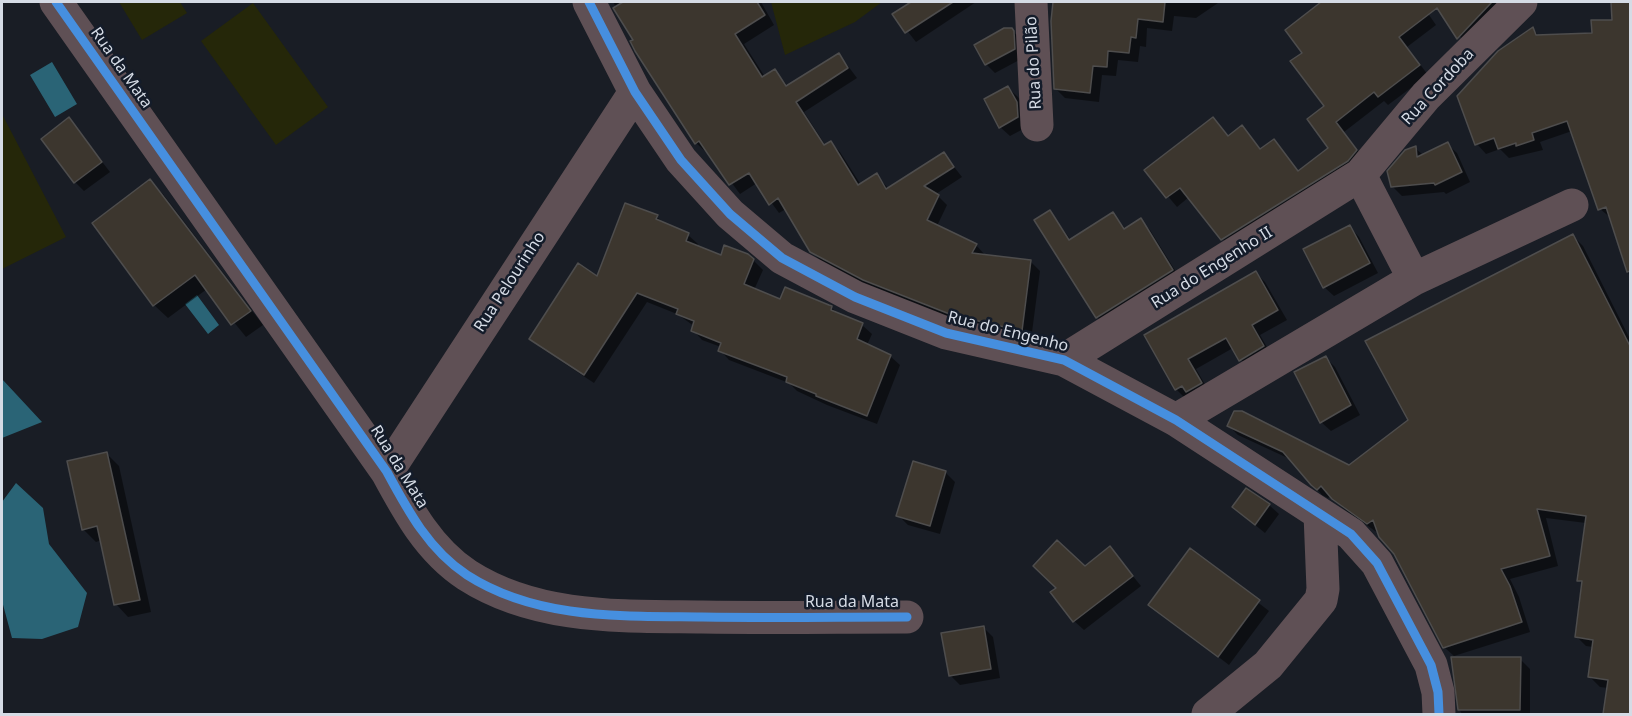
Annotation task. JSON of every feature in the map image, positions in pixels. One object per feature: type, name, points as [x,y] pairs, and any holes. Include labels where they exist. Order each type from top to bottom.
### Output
[{"type":"street","name":"Rua da Mata","points":[[56,2],[387,472],[412,518],[437,550],[467,575],[511,597],[563,611],[616,615],[907,617]]},
{"type":"street","name":"Rua do Engenho","points":[[589,2],[635,92],[681,160],[723,207],[782,258],[855,297],[946,333],[1064,360],[1176,420],[1351,534],[1377,563],[1431,665],[1438,692],[1439,714]]},
{"type":"street","name":"Rua do Pilão","points":[[1031,2],[1037,125]]},
{"type":"street","name":"Rua Cordoba","points":[[1360,175],[1426,96],[1521,2]]},
{"type":"street","name":"Rua Pelourinho","points":[[387,472],[635,92]]},
{"type":"street","points":[[1360,175],[1414,279]]},
{"type":"street","name":"Rua do Engenho II","points":[[1064,360],[1360,175]]},
{"type":"street","points":[[1176,420],[1414,279],[1572,205]]},
{"type":"street","points":[[1208,714],[1268,665],[1321,600],[1323,589],[1320,514]]},
{"type":"green space","points":[[119,2],[180,2],[187,13],[142,40]]},
{"type":"green space","points":[[771,2],[882,2],[855,22],[785,55]]},
{"type":"green space","points":[[253,3],[328,107],[276,145],[201,41]]},
{"type":"green space","points":[[2,114],[66,237],[2,269]]},
{"type":"water","points":[[52,62],[77,104],[55,117],[30,75]]},
{"type":"water","points":[[197,295],[219,325],[208,334],[185,304]]},
{"type":"water","points":[[2,379],[42,422],[2,438]]},
{"type":"water","points":[[16,483],[43,508],[49,544],[87,593],[78,627],[42,639],[12,638],[2,601],[2,502]]},
{"type":"building","points":[[623,2],[757,2],[765,15],[735,34],[762,77],[775,69],[786,86],[839,53],[848,68],[796,102],[824,145],[831,141],[858,185],[877,173],[886,189],[944,152],[954,167],[924,186],[939,195],[927,220],[977,244],[972,253],[1031,260],[1022,331],[952,315],[863,280],[810,252],[778,198],[769,205],[749,173],[729,185],[699,141],[695,144],[635,51],[630,41],[633,40],[613,8]]},
{"type":"building","points":[[911,2],[953,2],[905,33],[892,14]]},
{"type":"building","points":[[1053,2],[1165,2],[1163,22],[1138,19],[1136,38],[1131,37],[1129,53],[1108,51],[1107,67],[1093,66],[1090,93],[1054,89],[1051,21]]},
{"type":"building","points":[[1321,2],[1492,2],[1457,39],[1437,8],[1399,37],[1420,65],[1378,97],[1374,92],[1336,122],[1357,150],[1348,161],[1221,240],[1180,188],[1166,198],[1144,170],[1213,117],[1228,136],[1242,125],[1260,149],[1274,139],[1298,171],[1328,148],[1307,119],[1324,106],[1290,61],[1302,53],[1285,30]]},
{"type":"building","points":[[1611,2],[1630,2],[1630,271],[1627,272],[1606,207],[1598,210],[1567,121],[1532,133],[1534,140],[1516,146],[1516,143],[1498,149],[1494,138],[1475,145],[1457,96],[1498,51],[1533,27],[1536,35],[1592,33],[1591,20],[1612,20]]},
{"type":"building","points":[[1004,28],[1012,28],[1014,31],[1015,49],[985,65],[974,45]]},
{"type":"building","points":[[1008,86],[1017,102],[1018,117],[999,128],[984,99]]},
{"type":"building","points":[[69,117],[102,162],[74,183],[41,139]]},
{"type":"building","points":[[1448,142],[1462,172],[1435,185],[1434,183],[1391,187],[1387,171],[1405,150],[1416,146],[1417,157]]},
{"type":"building","points":[[150,179],[251,311],[231,325],[195,275],[153,306],[92,223]]},
{"type":"building","points":[[625,203],[658,215],[656,219],[689,233],[686,241],[721,255],[724,245],[748,254],[754,259],[744,284],[780,299],[785,287],[832,306],[831,310],[863,323],[857,339],[891,355],[867,416],[786,382],[787,377],[718,351],[721,343],[691,331],[694,321],[676,314],[678,309],[637,293],[584,375],[529,339],[578,263],[597,276]]},
{"type":"building","points":[[1050,210],[1069,240],[1113,212],[1124,229],[1141,218],[1173,270],[1096,318],[1034,220]]},
{"type":"building","points":[[1350,225],[1370,263],[1323,288],[1303,249]]},
{"type":"building","points":[[1573,234],[1630,346],[1630,714],[1603,714],[1608,680],[1588,677],[1593,640],[1575,637],[1582,581],[1577,581],[1586,516],[1537,509],[1550,556],[1501,569],[1510,586],[1522,622],[1443,648],[1394,554],[1379,537],[1373,520],[1367,524],[1332,499],[1321,486],[1317,490],[1283,452],[1227,426],[1234,411],[1242,411],[1349,465],[1408,420],[1365,341]]},
{"type":"building","points":[[1256,271],[1278,310],[1252,325],[1264,346],[1239,361],[1226,338],[1188,359],[1202,383],[1186,392],[1182,386],[1175,390],[1144,335]]},
{"type":"building","points":[[1326,356],[1351,405],[1320,423],[1294,372]]},
{"type":"building","points":[[107,452],[140,600],[114,605],[97,526],[82,530],[67,461]]},
{"type":"building","points":[[913,461],[946,471],[930,526],[896,516]]},
{"type":"building","points":[[1246,488],[1270,504],[1255,525],[1232,507]]},
{"type":"building","points":[[1057,540],[1085,566],[1110,546],[1133,576],[1073,622],[1050,592],[1056,588],[1033,566]]},
{"type":"building","points":[[1190,548],[1260,600],[1218,657],[1148,605]]},
{"type":"building","points":[[984,626],[991,669],[949,676],[941,633]]},
{"type":"building","points":[[1451,657],[1521,657],[1520,710],[1458,710]]},
{"type":"cycle path","points":[[56,2],[387,472],[421,529],[441,554],[467,575],[494,590],[522,600],[551,608],[611,615],[907,617]]},
{"type":"cycle path","points":[[589,2],[635,92],[681,160],[730,214],[782,258],[855,297],[946,333],[1064,360],[1176,420],[1351,534],[1377,563],[1431,665],[1438,692],[1439,714]]}]
